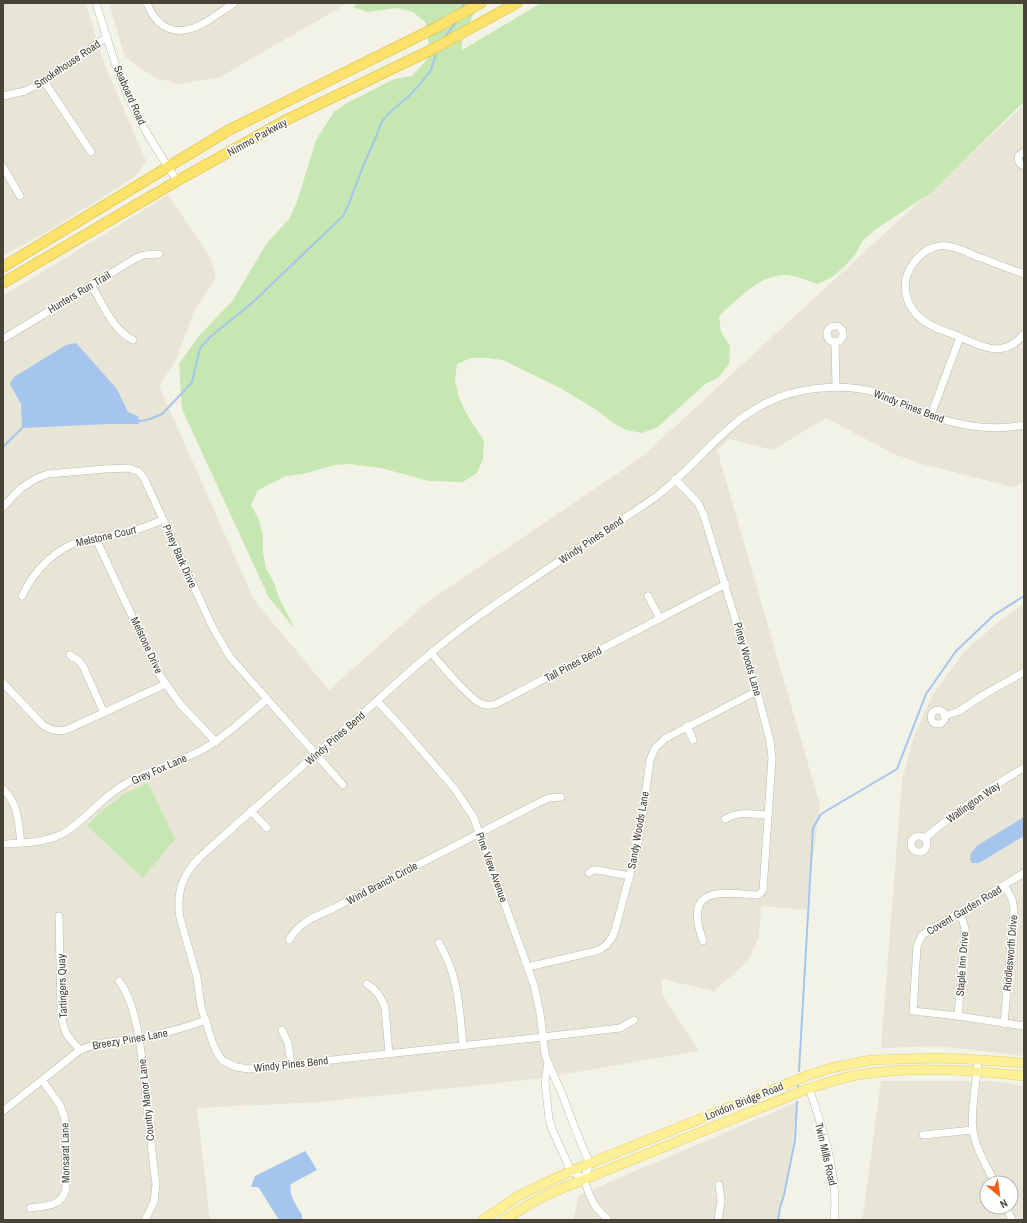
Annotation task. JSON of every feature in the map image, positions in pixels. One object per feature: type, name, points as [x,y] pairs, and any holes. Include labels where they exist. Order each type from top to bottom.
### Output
[{"type":"highway","name":"Nimmo Parkway","points":[[3,267],[229,130],[440,26],[481,3]]},
{"type":"highway","name":"Nimmo Parkway","points":[[3,283],[177,181],[284,122],[433,49],[517,3]]},
{"type":"main road","name":"London Bridge Road","points":[[483,1220],[520,1195],[571,1171],[809,1075],[831,1068],[871,1060],[936,1058],[1024,1063]]},
{"type":"main road","name":"London Bridge Road","points":[[504,1220],[552,1192],[808,1088],[848,1077],[884,1072],[939,1070],[977,1071],[1024,1076]]},
{"type":"street","name":"Seaboard Road","points":[[96,3],[117,69],[133,106],[141,123],[177,181]]},
{"type":"street","points":[[147,3],[152,14],[162,25],[174,30],[193,28],[202,24],[234,3]]},
{"type":"street","name":"Smokehouse Road","points":[[3,96],[25,91],[44,81],[107,37]]},
{"type":"street","points":[[44,81],[91,152]]},
{"type":"street","points":[[1024,152],[1018,157],[1019,162],[1024,166]]},
{"type":"street","points":[[3,167],[20,196]]},
{"type":"street","points":[[1024,274],[946,246],[934,247],[922,254],[903,275],[907,297],[915,312],[927,322],[960,337],[988,348],[995,349],[1010,346],[1024,334]]},
{"type":"street","name":"Hunters Run Trail","points":[[3,339],[136,258],[144,255],[159,254]]},
{"type":"street","points":[[91,285],[116,326],[125,335],[133,340]]},
{"type":"street","points":[[931,415],[960,337]]},
{"type":"street","points":[[835,342],[836,387]]},
{"type":"street","name":"Windy Pines Bend","points":[[634,1020],[620,1028],[249,1069],[236,1067],[222,1060],[211,1039],[200,1000],[197,977],[180,918],[178,904],[180,891],[187,872],[200,856],[431,653],[475,618],[659,494],[735,423],[754,409],[769,401],[799,391],[836,387],[877,393],[899,400],[919,411],[948,421],[969,426],[1008,428],[1024,425]]},
{"type":"street","name":"Piney Bark Drive","points":[[3,507],[21,488],[44,475],[77,471],[129,468],[139,472],[144,478],[213,628],[230,657],[343,785]]},
{"type":"street","name":"Piney Woods Lane","points":[[675,479],[702,510],[758,691],[768,728],[772,758],[763,890],[757,895],[719,893],[708,896],[703,900],[698,910],[697,917],[703,941]]},
{"type":"street","name":"Melstone Court","points":[[22,596],[36,572],[53,556],[66,547],[76,542],[95,537],[129,532],[163,520]]},
{"type":"street","name":"Melstone Drive","points":[[95,537],[160,674],[189,714],[216,742]]},
{"type":"street","name":"Tall Pines Bend","points":[[431,653],[471,697],[482,704],[493,705],[726,584]]},
{"type":"street","points":[[648,596],[660,619]]},
{"type":"street","points":[[70,655],[79,661],[83,666],[104,713]]},
{"type":"street","points":[[945,716],[959,711],[985,694],[1024,672]]},
{"type":"street","points":[[3,683],[43,725],[56,731],[66,730],[166,684]]},
{"type":"street","name":"Sandy Woods Lane","points":[[528,967],[596,951],[606,946],[613,937],[630,876],[641,827],[650,760],[655,748],[666,738],[687,726],[758,691]]},
{"type":"street","name":"Grey Fox Lane","points":[[3,844],[40,841],[60,835],[75,826],[98,804],[129,781],[182,759],[216,742],[267,698]]},
{"type":"street","name":"Pine View Avenue","points":[[377,701],[454,788],[474,816],[538,999],[545,1054],[548,1063],[590,1163]]},
{"type":"street","points":[[687,726],[693,740]]},
{"type":"street","name":"Wallington Way","points":[[925,838],[989,789],[1024,768]]},
{"type":"street","points":[[3,789],[11,798],[16,809],[21,843]]},
{"type":"street","name":"Wind Branch Circle","points":[[289,940],[298,927],[304,922],[542,801],[549,798],[561,797]]},
{"type":"street","points":[[252,811],[267,828]]},
{"type":"street","points":[[726,819],[740,813],[768,815]]},
{"type":"street","points":[[589,873],[593,870],[597,870],[630,876]]},
{"type":"street","name":"Covent Garden Road","points":[[1024,873],[922,935],[917,946],[913,1011],[1024,1026]]},
{"type":"street","name":"Riddlesworth Drive","points":[[1004,885],[1012,899],[1014,910],[1004,1024]]},
{"type":"street","name":"Staple Inn Drive","points":[[958,1016],[965,929],[959,912]]},
{"type":"street","name":"Tartingers Quay","points":[[59,916],[61,1012],[63,1027],[68,1037],[80,1050]]},
{"type":"street","points":[[439,943],[451,967],[455,980],[458,993],[463,1045]]},
{"type":"street","name":"Country Manor Lane","points":[[119,981],[127,993],[139,1039],[156,1184],[154,1202],[145,1220]]},
{"type":"street","points":[[367,984],[375,989],[383,1001],[389,1053]]},
{"type":"street","name":"Breezy Pines Lane","points":[[3,1111],[80,1050],[97,1044],[139,1039],[172,1032],[206,1020]]},
{"type":"street","points":[[282,1030],[288,1043],[291,1064]]},
{"type":"street","points":[[978,1060],[972,1118],[973,1130],[975,1139],[991,1175]]},
{"type":"street","name":"Pine View Avenue","points":[[548,1063],[545,1082],[549,1119],[571,1171]]},
{"type":"street","name":"Monsarat Lane","points":[[30,1208],[55,1204],[62,1198],[66,1188],[65,1119],[60,1105],[42,1080]]},
{"type":"street","name":"Twin Mills Road","points":[[808,1088],[822,1129],[833,1174],[835,1207],[834,1220]]},
{"type":"street","points":[[923,1135],[973,1130]]},
{"type":"street","points":[[590,1163],[584,1179],[595,1206],[608,1220]]},
{"type":"street","points":[[571,1171],[584,1179]]},
{"type":"street","points":[[718,1220],[722,1201],[719,1185]]},
{"type":"shaded area","points":[[3,3],[86,3],[102,58],[146,161],[135,177],[42,235],[3,255]]},
{"type":"shaded area","points":[[109,3],[348,3],[220,77],[180,84],[155,78],[125,57]]},
{"type":"shaded area","points":[[1024,105],[1024,482],[1013,487],[922,464],[894,454],[826,418],[773,450],[729,439],[717,450],[820,805],[806,910],[761,906],[759,937],[748,961],[714,991],[662,979],[662,994],[699,1051],[536,1079],[320,1102],[197,1108],[210,1220],[3,1220],[3,296],[168,195],[210,257],[216,278],[194,311],[176,360],[159,386],[254,600],[329,690],[429,601],[643,456]],"holes":[[[124,794],[175,839],[143,878],[87,826],[99,813]]]},
{"type":"shaded area","points":[[1024,604],[1024,1056],[940,1046],[881,1048],[902,780],[914,736],[932,696],[963,653],[998,622]]},
{"type":"shaded area","points":[[881,1081],[989,1081],[1024,1086],[1024,1220],[861,1220],[863,1215]]},
{"type":"shaded area","points":[[797,1102],[790,1165],[778,1220],[573,1220],[579,1195]]},
{"type":"green space","points":[[358,3],[474,3],[475,11],[462,40],[462,50],[541,3],[1024,3],[1024,102],[929,194],[876,229],[863,240],[855,255],[832,277],[818,284],[799,277],[787,275],[768,278],[750,289],[719,316],[721,332],[730,346],[729,364],[719,377],[705,384],[658,427],[642,433],[626,430],[613,423],[600,412],[560,388],[503,360],[471,358],[457,364],[455,380],[459,397],[466,413],[484,441],[483,459],[477,473],[463,482],[429,481],[381,468],[349,464],[334,465],[303,474],[286,476],[258,490],[251,505],[259,520],[263,536],[263,552],[266,568],[295,629],[269,598],[182,409],[179,364],[199,336],[233,300],[267,243],[289,219],[297,202],[316,140],[334,112],[347,103],[394,79],[412,76],[430,56],[426,23],[413,12],[398,8],[367,12],[353,7]]},
{"type":"green space","points":[[148,783],[175,839],[143,878],[87,826],[99,813],[124,794]]},
{"type":"water","points":[[76,343],[117,389],[128,412],[138,416],[139,424],[22,428],[21,404],[10,384],[14,377],[66,345]]},
{"type":"water","points":[[1024,817],[1024,836],[979,863],[972,863],[970,859],[971,853],[978,845]]},
{"type":"water","points":[[305,1151],[317,1170],[291,1184],[290,1188],[292,1196],[302,1215],[302,1219],[279,1220],[259,1188],[251,1187],[255,1176]]},
{"type":"waterway","points":[[461,9],[464,3]]},
{"type":"waterway","points":[[444,38],[457,21]]},
{"type":"waterway","points":[[137,420],[141,421],[150,419],[162,414],[192,382],[200,348],[210,337],[252,303],[343,216],[381,123],[389,113],[409,96],[431,70],[437,51]]},
{"type":"waterway","points":[[3,447],[22,428]]},
{"type":"waterway","points":[[799,1071],[813,828],[821,814],[897,769],[926,694],[956,651],[994,615],[1024,596]]},
{"type":"waterway","points":[[778,1220],[795,1140],[797,1102]]}]
